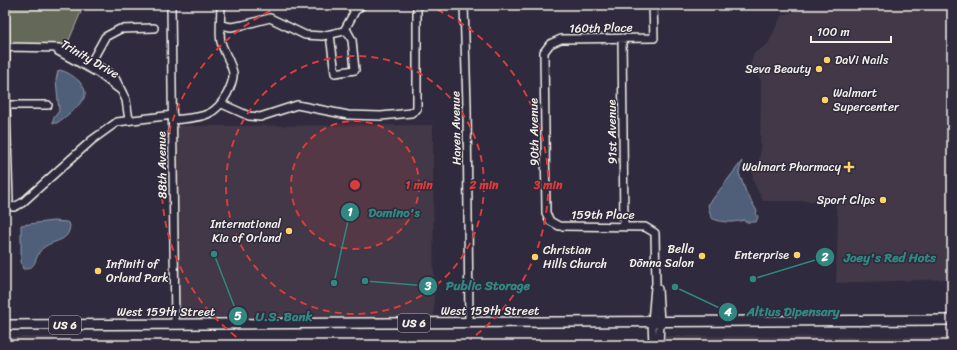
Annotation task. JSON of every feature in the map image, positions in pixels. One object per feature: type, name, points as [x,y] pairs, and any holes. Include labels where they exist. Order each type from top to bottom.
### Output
[{"type":"main road","name":"West 159th Street","points":[[5,325],[952,320]]},
{"type":"street","points":[[5,5],[9,201],[5,206]]},
{"type":"street","name":"88th Avenue","points":[[172,5],[175,324]]},
{"type":"street","points":[[5,206],[14,207],[22,203],[92,140],[117,122],[129,120],[194,118],[210,114],[222,104],[233,76],[232,66],[220,41],[220,5]]},
{"type":"street","points":[[349,5],[355,11]]},
{"type":"street","points":[[221,26],[231,27],[270,18],[305,35],[330,35],[344,31],[355,11],[362,5]]},
{"type":"street","points":[[222,104],[249,116],[260,117],[297,105],[348,115],[381,116],[411,113],[417,109],[417,5]]},
{"type":"street","name":"Haven Avenue","points":[[464,5],[467,106],[469,323]]},
{"type":"street","name":"160th Place","points":[[550,44],[561,39],[654,38],[653,5]]},
{"type":"street","points":[[90,65],[105,37],[120,29],[154,28]]},
{"type":"street","points":[[330,35],[335,73],[355,70],[352,40],[346,29]]},
{"type":"street","name":"91st Avenue","points":[[622,38],[624,226]]},
{"type":"street","name":"90th Avenue","points":[[550,44],[544,52],[546,213],[550,221]]},
{"type":"street","name":"Trinity Drive","points":[[6,47],[46,47],[60,48],[70,51],[90,65],[115,78],[129,111],[129,120]]},
{"type":"street","points":[[6,105],[48,105]]},
{"type":"street","name":"159th Place","points":[[550,221],[559,226],[645,227],[655,233],[656,322]]},
{"type":"street","points":[[653,345],[656,322]]},
{"type":"street","points":[[656,322],[659,345]]},
{"type":"shaded area","points":[[893,5],[919,8],[952,8],[952,279],[836,283],[838,218],[835,201],[763,201],[753,181],[752,171],[760,157],[761,80],[750,66],[754,53],[768,44],[781,16],[808,6]]},
{"type":"shaded area","points":[[433,125],[434,317],[176,318],[174,126]]},
{"type":"shaded area","points":[[665,336],[952,337],[952,345],[665,345]]},
{"type":"shaded area","points":[[5,337],[54,337],[54,345],[5,345]]},
{"type":"green space","points":[[8,5],[84,5],[66,47],[11,44],[8,38]]},
{"type":"water","points":[[60,70],[70,74],[79,81],[84,89],[85,95],[81,102],[73,110],[57,123],[53,123],[53,119],[59,111],[56,80],[58,71]]},
{"type":"water","points":[[742,161],[739,173],[746,192],[757,211],[756,213],[758,217],[756,222],[745,222],[744,220],[727,222],[711,218],[708,205]]},
{"type":"water","points":[[53,221],[67,222],[70,225],[67,235],[64,238],[43,248],[40,251],[34,265],[28,269],[23,269],[21,262],[21,225]]},
{"type":"place","name":"DaVi Nails","points":[[827,60]]},
{"type":"place","name":"Seva Beauty","points":[[819,69]]},
{"type":"place","name":"Walmart Supercenter","points":[[825,100]]},
{"type":"place","name":"Walmart Pharmacy","points":[[849,167]]},
{"type":"place","name":"Sport Clips","points":[[883,200]]},
{"type":"place","name":"International Kia of Orland","points":[[289,231]]},
{"type":"place","name":"U.S. Bank","points":[[214,254]]},
{"type":"place","name":"Enterprise","points":[[797,255]]},
{"type":"place","name":"Bella Dōnna Salon","points":[[702,256]]},
{"type":"place","name":"Christian Hills Church","points":[[535,257]]},
{"type":"place","name":"Infiniti of Orland Park","points":[[98,271]]},
{"type":"place","name":"Joey's Red Hots","points":[[753,279]]},
{"type":"place","name":"Public Storage","points":[[365,281]]},
{"type":"place","name":"Domino's","points":[[334,283]]},
{"type":"place","name":"Altius Dipensary","points":[[675,287]]}]
